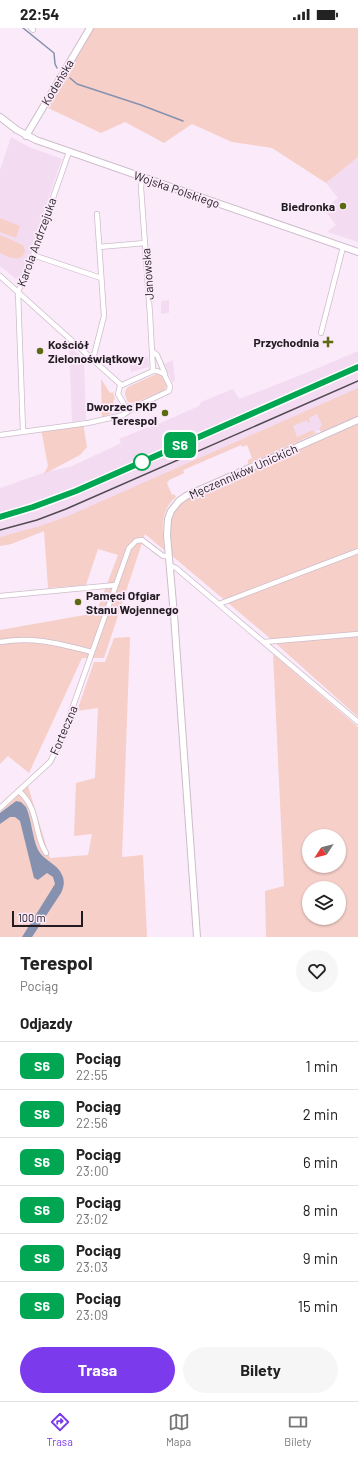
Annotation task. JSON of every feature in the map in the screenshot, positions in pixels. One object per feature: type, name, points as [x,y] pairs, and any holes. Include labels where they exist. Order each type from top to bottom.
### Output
[{"type":"main road","name":"Kodeńska","points":[[26,136],[90,28]]},
{"type":"main road","name":"Wojska Polskiego","points":[[0,118],[26,136],[358,252]]},
{"type":"main road","name":"Męczenników Unickich","points":[[197,937],[166,535],[168,519],[174,507],[186,496],[358,420]]},
{"type":"street","name":"Karola Andrzejuka","points":[[23,431],[18,292],[33,255],[69,152]]},
{"type":"street","name":"Janowska","points":[[142,177],[141,188],[153,371]]},
{"type":"street","points":[[93,359],[104,316],[97,214]]},
{"type":"street","points":[[99,247],[145,243]]},
{"type":"street","points":[[322,333],[343,247]]},
{"type":"street","points":[[33,255],[101,278]]},
{"type":"street","points":[[0,276],[121,385]]},
{"type":"street","points":[[0,435],[88,423],[123,415],[133,408],[167,392],[170,390],[170,386],[157,355],[152,351]]},
{"type":"street","points":[[133,408],[127,407],[122,402],[118,391],[121,385],[153,371],[160,371],[166,376]]},
{"type":"street","name":"Forteczna","points":[[0,808],[50,762],[60,743],[129,548],[136,541],[142,540],[163,556],[168,554]]},
{"type":"street","points":[[219,604],[358,550]]},
{"type":"street","points":[[169,565],[176,568],[358,722]]},
{"type":"street","points":[[0,596],[116,585]]},
{"type":"street","points":[[264,642],[358,634]]},
{"type":"street","points":[[0,642],[12,640],[48,641],[92,655]]},
{"type":"street","points":[[19,791],[29,802],[35,817],[42,848],[46,853]]},
{"type":"shaded area","points":[[94,28],[358,28],[358,157],[326,183],[272,148],[232,142],[192,124],[164,143],[125,122],[101,133],[46,107]]},
{"type":"shaded area","points":[[11,137],[29,147],[62,159],[21,278],[16,279],[0,266],[0,170]]},
{"type":"shaded area","points":[[358,157],[358,242],[327,232],[336,225],[324,209],[338,198],[326,183]]},
{"type":"shaded area","points":[[0,218],[20,226],[16,238],[0,232]]},
{"type":"shaded area","points":[[0,235],[23,245],[25,252],[22,257],[13,258],[0,253]]},
{"type":"shaded area","points":[[169,300],[169,313],[161,314],[161,301]]},
{"type":"shaded area","points":[[69,346],[84,359],[86,420],[72,422]]},
{"type":"shaded area","points":[[358,351],[358,394],[327,427],[295,441],[287,425],[183,470],[184,473],[169,480],[166,484],[11,544],[0,546],[0,488],[49,471],[70,467],[121,443],[119,439],[148,427],[149,428],[199,406],[201,402],[233,389],[239,399]]},
{"type":"shaded area","points":[[148,357],[149,367],[131,372],[129,361]]},
{"type":"shaded area","points":[[173,360],[175,381],[172,382],[164,364]]},
{"type":"shaded area","points":[[156,374],[161,374],[164,377],[167,385],[164,391],[134,403],[128,402],[125,391],[128,387]]},
{"type":"shaded area","points":[[101,379],[110,393],[113,392],[115,399],[113,401],[117,411],[102,417]]},
{"type":"shaded area","points":[[358,388],[358,416],[321,432],[319,429],[322,425],[317,414],[309,418],[310,422],[308,423],[307,420],[293,426],[297,437],[313,430],[314,433],[317,433],[248,464],[248,460],[252,458],[247,445],[242,447],[241,445],[183,470],[184,473],[169,480],[167,483],[172,495],[174,494],[176,497],[167,508],[164,515],[164,550],[145,534],[104,658],[82,658],[29,773],[8,756],[0,764],[0,630],[96,613],[118,555],[98,549],[86,585],[48,588],[44,531],[11,544],[0,546],[0,537],[40,526],[68,516]]},
{"type":"shaded area","points":[[83,423],[87,447],[80,455],[44,474],[48,466],[41,429]]},
{"type":"shaded area","points":[[358,423],[358,717],[272,640],[171,555],[169,531],[172,516],[181,504],[188,498]]},
{"type":"shaded area","points":[[130,637],[122,857],[143,855],[147,937],[0,937],[0,812],[28,786],[50,858],[88,855],[92,834],[74,836],[76,783],[95,778],[98,708],[77,711],[94,662],[105,662],[114,638]]},
{"type":"shaded area","points":[[273,654],[358,727],[358,937],[266,937],[265,891],[284,886]]},
{"type":"water","points":[[16,801],[21,802],[26,807],[38,850],[60,871],[64,880],[61,893],[32,937],[22,937],[55,884],[53,877],[47,873],[38,880],[34,878],[20,821],[15,817],[10,817],[0,824],[0,813]]},
{"type":"waterway","points":[[23,28],[54,53],[57,68]]},
{"type":"waterway","points":[[70,78],[77,84],[141,105],[183,121]]},
{"type":"railway","points":[[0,517],[33,507],[76,491],[358,367]]},
{"type":"railway","points":[[0,530],[37,520],[66,509],[358,381]]},
{"type":"train","name":"S6","points":[[0,517],[19,512],[76,491],[358,367]]},
{"type":"place","name":"Biedronka","points":[[343,206]]},
{"type":"place","name":"Przychodnia","points":[[328,342]]},
{"type":"place","name":"Kościół Zielonoświątkowy","points":[[40,351]]},
{"type":"place","name":"Dworzec PKP Terespol","points":[[165,413]]},
{"type":"place","name":"Pamęci Ofgiar Stanu Wojennego","points":[[78,602]]}]
